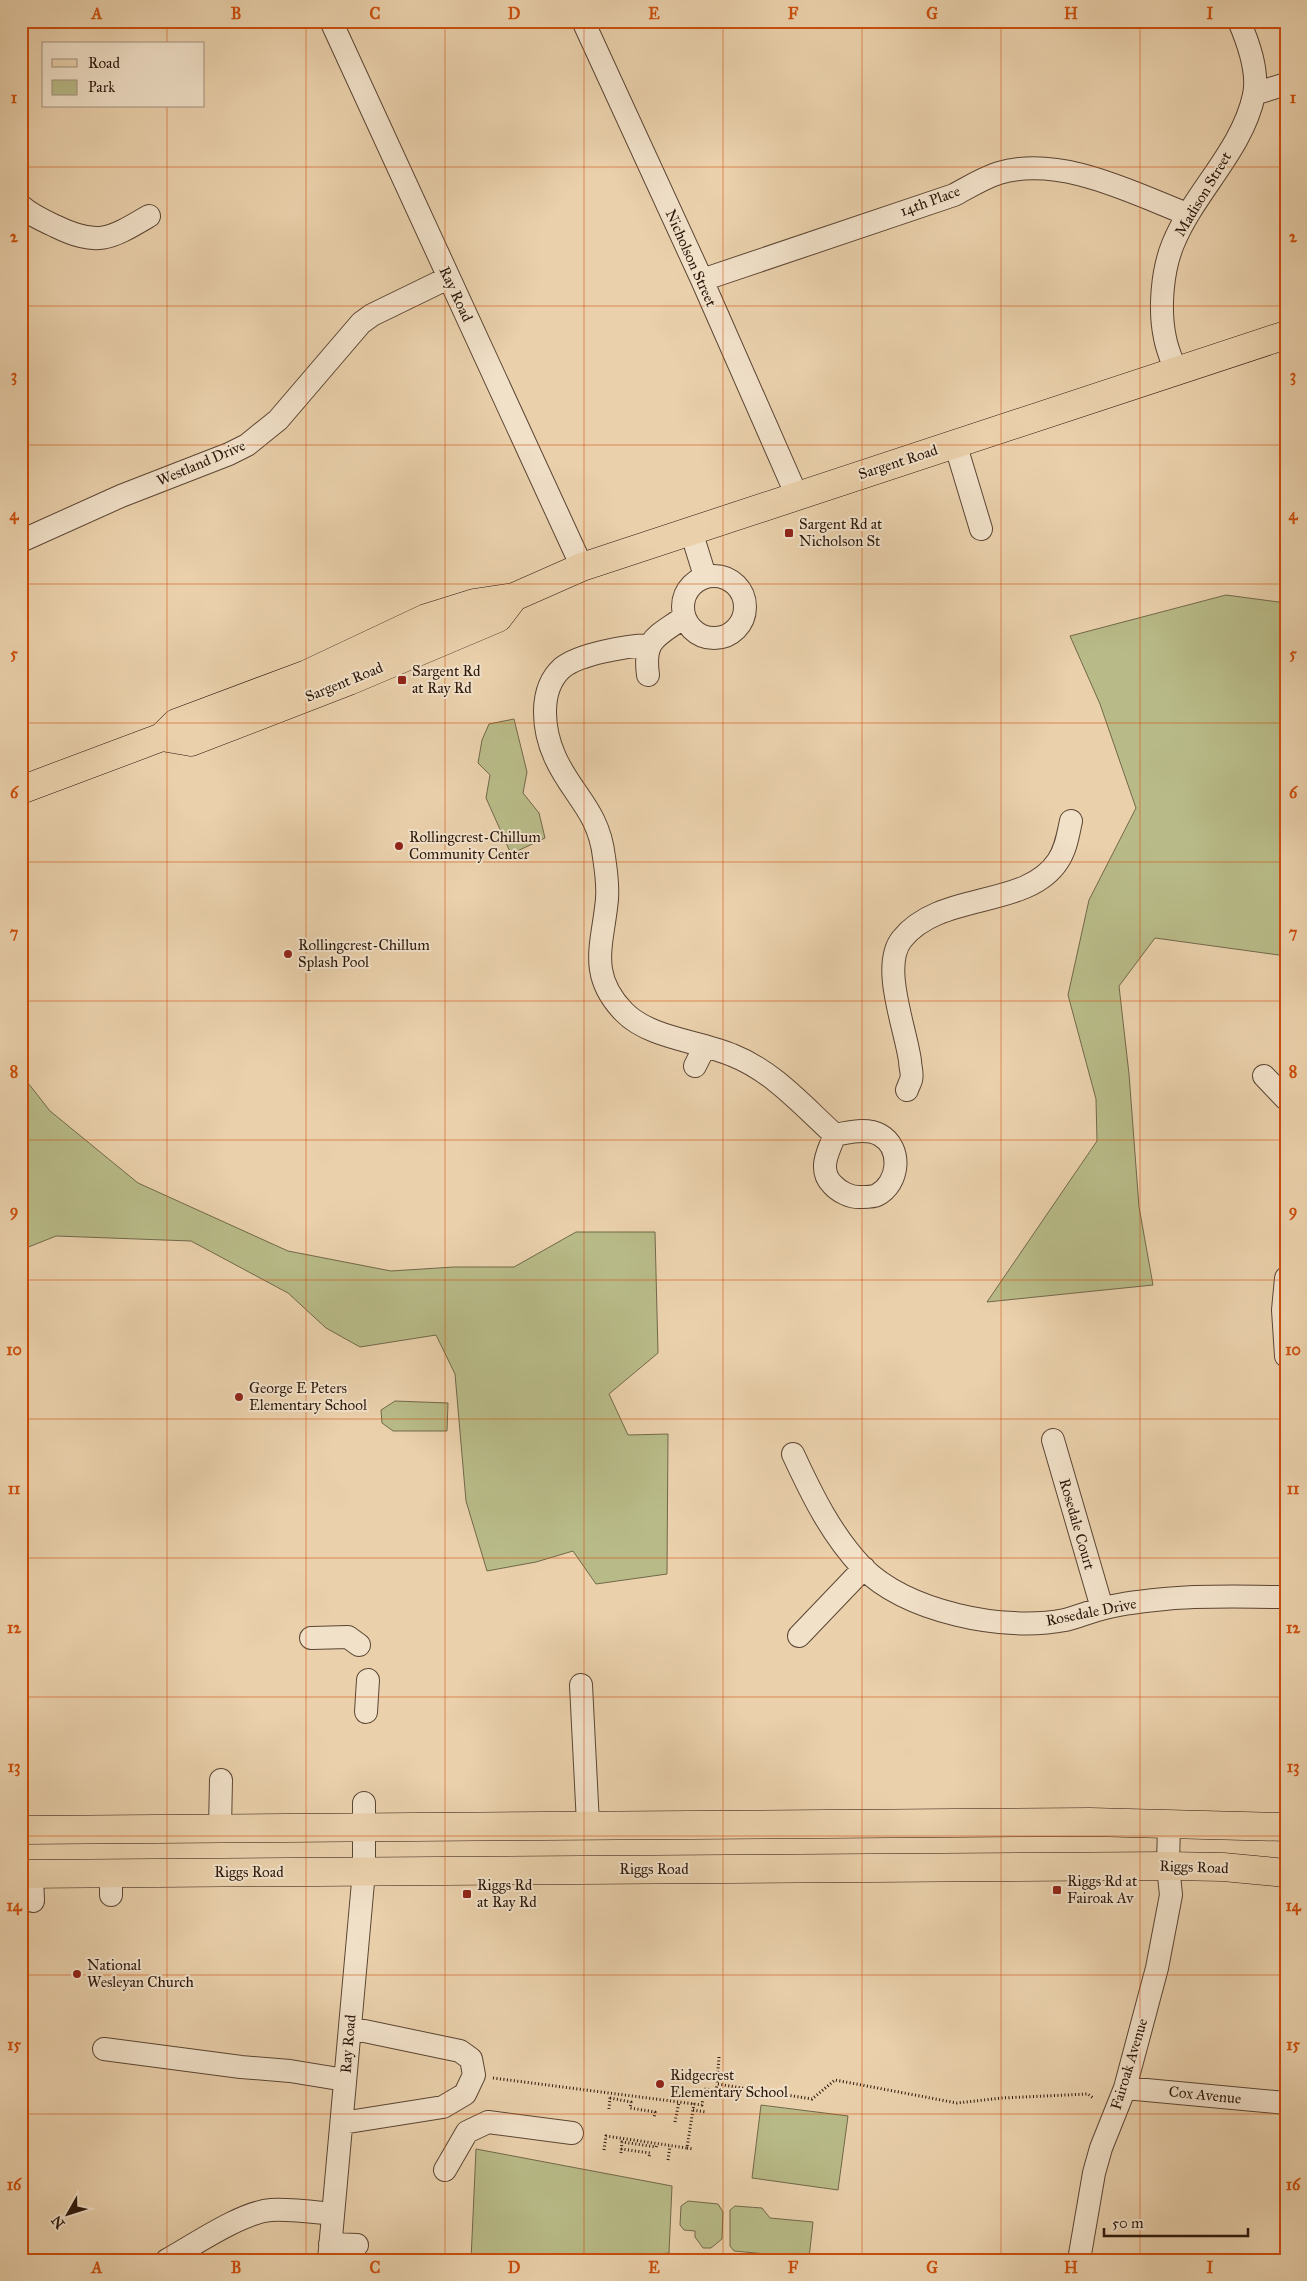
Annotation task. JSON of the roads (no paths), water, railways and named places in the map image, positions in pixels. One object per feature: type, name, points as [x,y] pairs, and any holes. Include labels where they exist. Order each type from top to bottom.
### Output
[{"type":"main road","name":"Sargent Road","points":[[21,790],[162,737],[192,742],[348,681],[498,618],[514,597],[582,568],[1175,370],[1286,335]]},
{"type":"main road","points":[[21,1830],[220,1828],[364,1815],[588,1824],[1169,1823],[1286,1827]]},
{"type":"main road","name":"Riggs Road","points":[[27,1874],[111,1884],[364,1871],[1168,1866],[1223,1867],[1286,1873]]},
{"type":"street","name":"Ray Road","points":[[331,21],[582,568]]},
{"type":"street","name":"Nicholson Street","points":[[583,21],[702,280],[797,496]]},
{"type":"street","name":"Madison Street","points":[[1175,370],[1165,338],[1163,294],[1172,246],[1187,214],[1239,135],[1254,94],[1254,70],[1239,21]]},
{"type":"street","points":[[1254,94],[1286,84]]},
{"type":"street","name":"14th Place","points":[[702,280],[854,227],[954,195],[985,177],[1020,169],[1070,172],[1103,181],[1187,214]]},
{"type":"street","points":[[21,206],[36,217],[77,237],[94,239],[109,237],[149,216]]},
{"type":"street","name":"Westland Drive","points":[[21,541],[122,496],[229,454],[247,445],[278,420],[361,323],[372,315],[448,278]]},
{"type":"street","points":[[955,444],[981,529]]},
{"type":"street","points":[[691,531],[705,576]]},
{"type":"street","points":[[705,576],[725,578],[734,583],[740,590],[744,600],[745,610],[742,620],[736,629],[717,638],[697,633],[684,617],[684,597],[696,581],[705,576]]},
{"type":"street","points":[[648,675],[646,660],[648,645],[684,617]]},
{"type":"street","points":[[648,645],[626,646],[575,661],[562,669],[550,684],[545,704],[547,735],[555,757],[590,810],[600,832],[607,898],[600,941],[599,967],[606,990],[625,1013],[700,1056],[732,1055],[770,1075],[835,1135]]},
{"type":"street","points":[[906,1090],[912,1078],[908,1045],[894,984],[894,956],[900,940],[929,917],[966,904],[1027,887],[1040,879],[1059,860],[1066,844],[1070,821]]},
{"type":"street","points":[[1264,1076],[1286,1099]]},
{"type":"street","points":[[1286,1278],[1283,1310],[1286,1356]]},
{"type":"street","name":"Rosedale Court","points":[[1053,1440],[1102,1608]]},
{"type":"street","name":"Rosedale Drive","points":[[793,1454],[828,1524],[864,1568],[884,1584],[927,1606],[992,1622],[1041,1622],[1065,1620],[1102,1608],[1190,1597],[1286,1597]]},
{"type":"street","points":[[799,1636],[864,1568]]},
{"type":"street","points":[[311,1638],[348,1637],[359,1645]]},
{"type":"street","points":[[366,1712],[368,1680]]},
{"type":"street","points":[[581,1685],[588,1824]]},
{"type":"street","points":[[220,1828],[221,1780]]},
{"type":"street","name":"Ray Road","points":[[330,2252],[364,1871],[364,1815]]},
{"type":"street","name":"Fairoak Avenue","points":[[1079,2260],[1094,2173],[1125,2088],[1157,1968],[1171,1895],[1168,1866],[1169,1823]]},
{"type":"street","points":[[27,1874],[33,1901]]},
{"type":"street","points":[[342,2123],[443,2107],[464,2094],[474,2074],[471,2060],[460,2051],[350,2028]]},
{"type":"street","points":[[104,2049],[242,2067],[290,2071],[345,2080]]},
{"type":"street","name":"Cox Avenue","points":[[1125,2088],[1286,2103]]},
{"type":"street","points":[[445,2170],[467,2132],[488,2122],[572,2133]]},
{"type":"street","points":[[167,2260],[256,2213],[270,2210],[333,2214]]},
{"type":"street","points":[[330,2252],[356,2245]]},
{"type":"place","name":"Sargent Rd at Nicholson St","points":[[789,533]]},
{"type":"place","name":"Sargent Rd at Ray Rd","points":[[402,680]]},
{"type":"place","name":"Rollingcrest-Chillum Community Center","points":[[399,846]]},
{"type":"place","name":"Rollingcrest-Chillum Splash Pool","points":[[288,954]]},
{"type":"place","name":"George E Peters Elementary School","points":[[239,1397]]},
{"type":"place","name":"Riggs Rd at Fairoak Av","points":[[1057,1890]]},
{"type":"place","name":"Riggs Rd at Ray Rd","points":[[467,1894]]},
{"type":"place","name":"National Wesleyan Church","points":[[77,1974]]},
{"type":"place","name":"Ridgecrest Elementary School","points":[[660,2084]]}]
